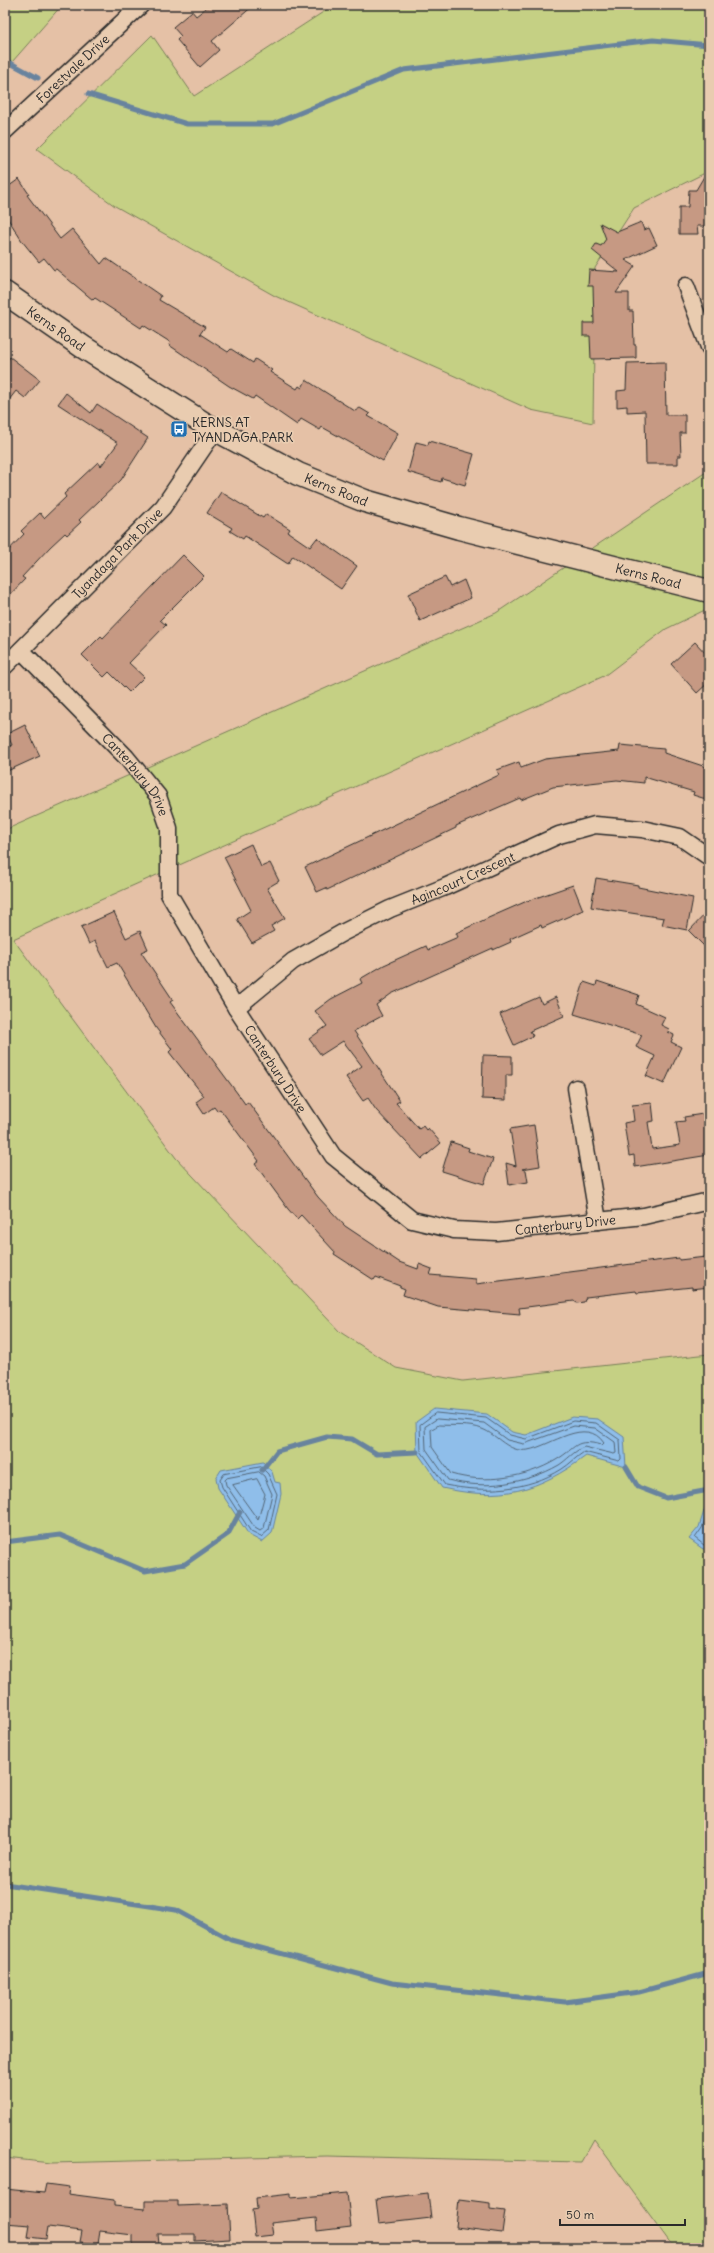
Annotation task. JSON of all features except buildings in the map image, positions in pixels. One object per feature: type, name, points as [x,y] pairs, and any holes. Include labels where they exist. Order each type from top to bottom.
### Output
[{"type":"street","name":"Forestvale Drive","points":[[5,131],[140,5]]},
{"type":"street","points":[[686,286],[709,347]]},
{"type":"street","name":"Kerns Road","points":[[5,293],[83,347],[216,430],[298,474],[365,501],[459,528],[709,591]]},
{"type":"street","name":"Tyandaga Park Drive","points":[[5,666],[163,507],[216,430]]},
{"type":"street","name":"Canterbury Drive","points":[[20,650],[126,757],[158,796],[170,828],[169,894],[236,1008],[333,1156],[412,1220],[454,1230],[496,1232],[644,1216],[709,1201]]},
{"type":"street","name":"Agincourt Crescent","points":[[236,1008],[292,961],[342,933],[390,909],[444,887],[559,835],[595,825],[642,829],[680,837],[709,857]]},
{"type":"street","points":[[576,1088],[598,1221]]},
{"type":"green space","points":[[5,5],[62,5],[5,70]]},
{"type":"green space","points":[[334,5],[709,5],[709,171],[634,208],[595,268],[593,423],[531,410],[275,296],[115,206],[37,149],[152,35],[194,96]]},
{"type":"green space","points":[[709,470],[709,608],[666,629],[604,676],[13,939],[176,1158],[340,1332],[396,1368],[463,1381],[709,1354],[709,2248],[674,2248],[594,2139],[581,2162],[327,2156],[52,2163],[5,2158],[5,830],[496,613]]},
{"type":"water","points":[[434,1409],[487,1414],[512,1432],[526,1435],[572,1417],[598,1419],[624,1437],[626,1467],[586,1456],[551,1478],[518,1490],[482,1494],[442,1488],[417,1452],[416,1422]]},
{"type":"water","points":[[263,1462],[272,1472],[275,1482],[280,1483],[281,1494],[272,1533],[262,1542],[249,1535],[218,1488],[216,1478],[221,1470]]},
{"type":"water","points":[[709,1495],[709,1549],[703,1549],[689,1539],[699,1527]]},
{"type":"waterway","points":[[88,94],[187,124],[273,124],[404,70],[653,40],[709,45]]},
{"type":"waterway","points":[[5,60],[38,78]]},
{"type":"waterway","points":[[262,1470],[277,1451],[327,1437],[352,1439],[377,1454],[417,1452]]},
{"type":"waterway","points":[[626,1467],[638,1487],[666,1498],[709,1490]]},
{"type":"waterway","points":[[5,1542],[60,1535],[145,1571],[185,1564],[228,1534],[240,1512]]},
{"type":"waterway","points":[[5,1884],[176,1910],[231,1940],[392,1983],[565,2002],[639,1992],[709,1973]]},
{"type":"place","name":"KERNS AT TYANDAGA PARK","points":[[179,429]]}]
